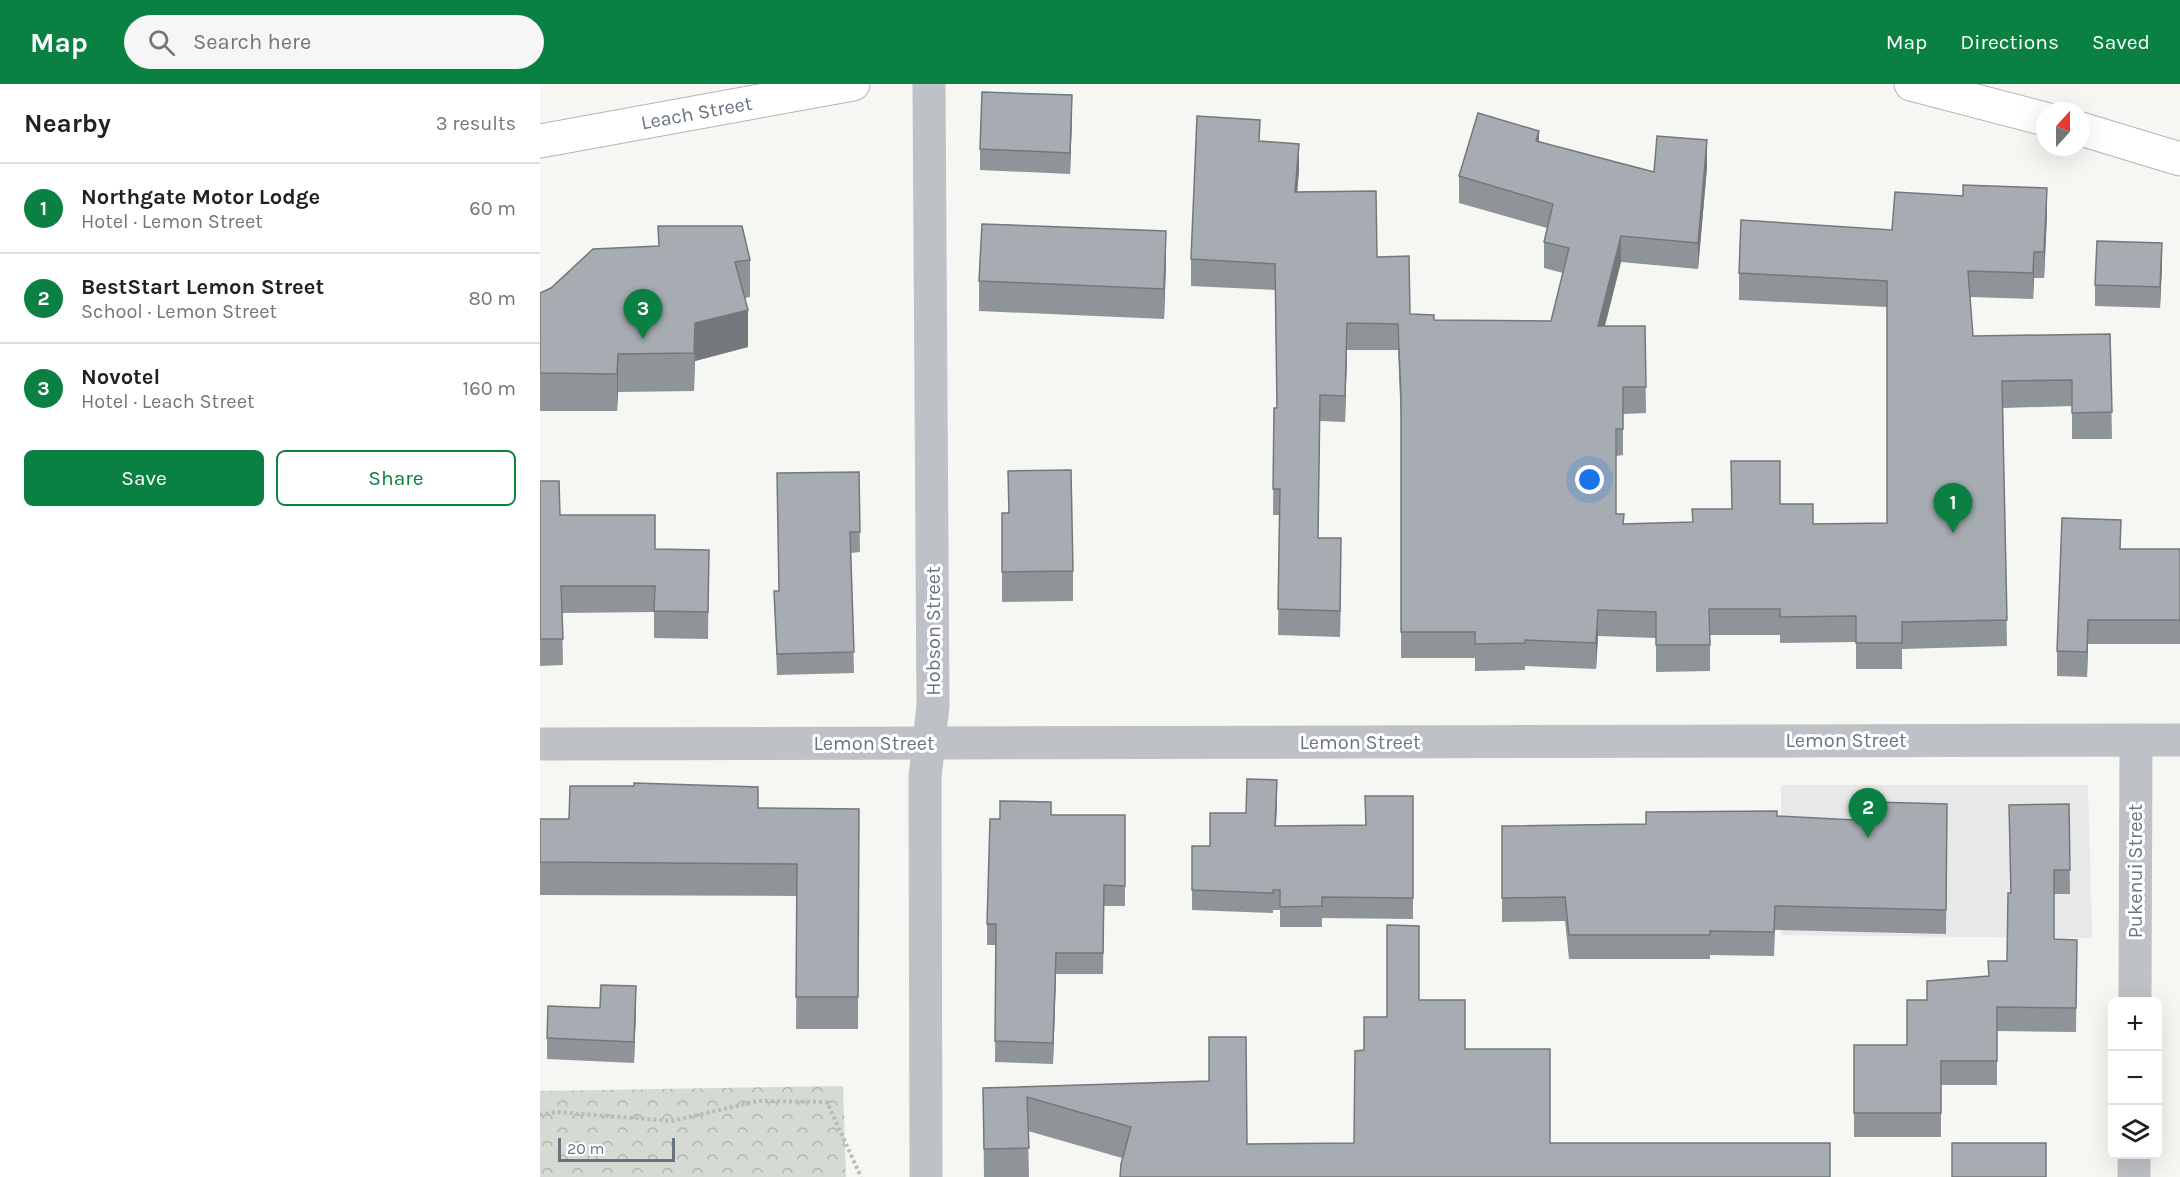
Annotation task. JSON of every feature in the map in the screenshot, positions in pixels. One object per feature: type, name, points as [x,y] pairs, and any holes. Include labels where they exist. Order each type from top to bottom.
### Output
[{"type":"highway","name":"Leach Street","points":[[540,141],[806,89],[853,84]]},
{"type":"highway","points":[[1911,84],[2036,117]]},
{"type":"highway","points":[[2090,132],[2180,159]]},
{"type":"street","name":"Hobson Street","points":[[926,1177],[925,777],[930,743],[933,647],[929,84]]},
{"type":"street","name":"Pukenui Street","points":[[2135,997],[2136,740]]},
{"type":"street","name":"Lemon Street","points":[[540,744],[2180,740]]},
{"type":"street","points":[[2134,1159],[2134,1177]]},
{"type":"path","points":[[540,1115],[556,1112],[672,1121],[758,1101],[827,1102],[861,1177]]},
{"type":"shaded area","points":[[1781,785],[2088,785],[2092,938],[1781,935]]},
{"type":"green space","points":[[843,1086],[846,1177],[540,1177],[540,1091]]},
{"type":"building","points":[[982,92],[1072,95],[1070,153],[980,149]]},
{"type":"building","points":[[1478,113],[1539,131],[1536,141],[1654,172],[1657,136],[1707,140],[1698,243],[1621,236],[1598,326],[1645,326],[1646,387],[1623,387],[1623,429],[1616,429],[1616,514],[1624,514],[1623,524],[1693,522],[1692,509],[1732,509],[1731,461],[1780,461],[1780,504],[1813,504],[1813,524],[1887,523],[1887,281],[1739,273],[1741,220],[1892,230],[1895,192],[1963,196],[1963,185],[2047,188],[2044,252],[2034,252],[2033,273],[1968,271],[1973,336],[2110,334],[2112,412],[2072,413],[2072,380],[2002,381],[2007,620],[1902,622],[1902,643],[1856,643],[1856,616],[1780,617],[1780,609],[1709,609],[1710,645],[1656,645],[1656,612],[1598,610],[1596,643],[1525,640],[1525,643],[1475,644],[1475,632],[1401,632],[1401,398],[1398,324],[1347,323],[1345,396],[1320,395],[1318,538],[1341,538],[1340,611],[1278,609],[1280,489],[1273,489],[1274,408],[1277,408],[1275,264],[1191,259],[1197,116],[1260,120],[1259,141],[1299,144],[1295,192],[1376,191],[1377,257],[1409,256],[1410,314],[1434,315],[1434,320],[1551,321],[1569,248],[1544,242],[1553,204],[1459,176]]},
{"type":"building","points":[[982,224],[1166,231],[1164,289],[979,281]]},
{"type":"building","points":[[658,226],[742,226],[750,260],[735,262],[748,310],[695,323],[694,353],[618,354],[617,374],[540,373],[540,293],[551,288],[593,249],[659,246]]},
{"type":"building","points":[[2097,241],[2162,243],[2160,287],[2095,285]]},
{"type":"building","points":[[1071,470],[1073,571],[1002,572],[1002,513],[1009,513],[1008,471]]},
{"type":"building","points":[[859,472],[860,532],[850,532],[854,652],[777,654],[774,591],[779,591],[777,473]]},
{"type":"building","points":[[540,481],[559,481],[560,515],[655,515],[655,549],[709,550],[708,612],[654,611],[655,586],[561,586],[563,639],[540,639]]},
{"type":"building","points":[[2062,518],[2121,520],[2120,549],[2180,549],[2180,620],[2088,620],[2087,652],[2057,651]]},
{"type":"building","points":[[1247,779],[1277,780],[1275,826],[1366,825],[1365,796],[1413,796],[1413,898],[1322,897],[1322,906],[1280,907],[1280,890],[1273,890],[1273,893],[1192,890],[1192,846],[1210,846],[1210,813],[1246,813]]},
{"type":"building","points":[[634,783],[758,787],[758,808],[859,809],[858,997],[796,997],[797,864],[540,862],[540,819],[569,819],[570,786],[634,786]]},
{"type":"building","points":[[1000,801],[1051,802],[1051,815],[1125,815],[1125,886],[1104,885],[1103,953],[1056,953],[1053,1043],[995,1041],[996,924],[987,924],[990,819],[1000,819]]},
{"type":"building","points":[[1874,802],[1947,804],[1946,910],[1775,906],[1774,932],[1710,931],[1710,935],[1569,935],[1565,897],[1502,898],[1502,826],[1646,824],[1646,812],[1777,811],[1777,816],[1874,821]]},
{"type":"building","points":[[2069,804],[2070,870],[2054,870],[2054,939],[2077,940],[2076,1008],[1997,1007],[1997,1061],[1941,1061],[1941,1113],[1854,1113],[1854,1045],[1907,1045],[1907,1000],[1927,1000],[1927,981],[1989,976],[1988,961],[2007,961],[2008,893],[2011,893],[2009,805]]},
{"type":"building","points":[[1387,925],[1419,926],[1419,1000],[1465,1000],[1465,1049],[1550,1049],[1550,1143],[1830,1143],[1830,1177],[1120,1177],[1121,1164],[1131,1127],[1027,1097],[1029,1148],[984,1149],[983,1088],[1209,1081],[1209,1037],[1246,1037],[1247,1144],[1354,1143],[1355,1051],[1364,1050],[1364,1017],[1387,1017]]},
{"type":"building","points":[[601,985],[636,986],[634,1042],[547,1038],[548,1006],[600,1008]]},
{"type":"building","points":[[1952,1143],[2046,1143],[2046,1177],[1952,1177]]},
{"type":"place","name":"Novotel","points":[[643,339]]},
{"type":"place","name":"Northgate Motor Lodge","points":[[1953,533]]},
{"type":"place","name":"BestStart Lemon Street","points":[[1868,838]]}]
